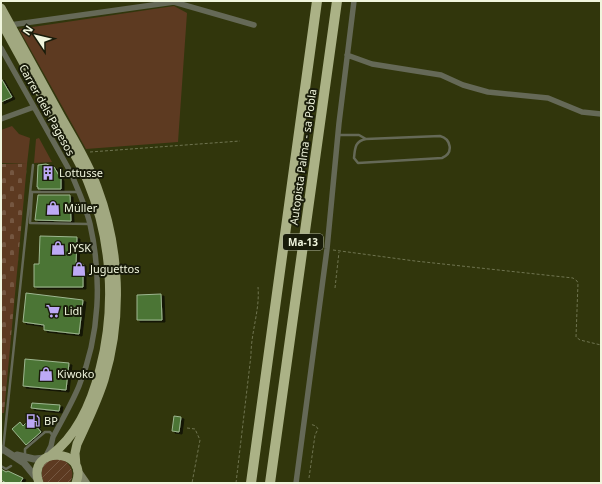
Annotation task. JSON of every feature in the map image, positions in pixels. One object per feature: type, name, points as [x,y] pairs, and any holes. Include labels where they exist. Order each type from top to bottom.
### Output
[{"type":"highway","name":"Autopista Palma - sa Pobla","points":[[251,483],[317,1]]},
{"type":"highway","name":"Autopista Palma - sa Pobla","points":[[270,483],[337,1]]},
{"type":"highway","points":[[1,8],[82,155],[97,186],[110,230],[114,258],[116,308],[114,331],[107,369],[97,400],[77,444],[75,453],[78,475],[76,483]]},
{"type":"highway","points":[[1,22],[88,182],[99,215],[107,256],[109,278],[108,320],[105,348],[98,376],[80,421],[66,442],[48,456],[37,470],[38,481]]},
{"type":"highway","points":[[48,456],[57,454],[67,457],[76,468]]},
{"type":"main road","points":[[76,468],[86,483]]},
{"type":"street","points":[[296,483],[327,250],[338,135],[354,1]]},
{"type":"street","points":[[10,26],[174,2],[254,25]]},
{"type":"street","name":"Carrer dels Pagesos","points":[[1,48],[71,173],[79,192],[89,224],[96,260],[98,296],[90,352],[79,386],[53,437],[48,456]]},
{"type":"street","points":[[347,55],[372,64],[441,76],[463,85],[488,92],[548,98],[582,112],[601,114]]},
{"type":"street","points":[[1,119],[34,107]]},
{"type":"street","points":[[2,450],[30,459],[48,456]]},
{"type":"street","points":[[11,454],[27,466],[38,481]]},
{"type":"lane","points":[[338,135],[359,135],[366,139],[440,136],[447,140],[450,146],[447,154],[442,158],[358,163],[354,158],[355,147],[360,141],[366,139]]},
{"type":"lane","points":[[2,450],[32,165]]},
{"type":"lane","points":[[79,192],[32,192],[30,223],[89,224]]},
{"type":"lane","points":[[30,459],[24,453],[26,448],[45,432],[50,432],[53,437]]},
{"type":"lane","points":[[1,466],[6,469],[11,466]]},
{"type":"path","points":[[82,155],[93,151],[240,141]]},
{"type":"path","points":[[327,250],[574,278],[578,283],[576,337],[580,340],[601,345]]},
{"type":"path","points":[[335,288],[339,251]]},
{"type":"path","points":[[236,483],[251,355],[251,343],[259,298],[258,287]]},
{"type":"path","points":[[304,422],[315,425],[318,428],[315,436],[309,478]]},
{"type":"path","points":[[187,428],[195,429],[200,440],[192,483]]},
{"type":"green space","points":[[174,6],[187,13],[178,142],[86,149],[19,29]]},
{"type":"green space","points":[[12,126],[19,134],[30,138],[27,164],[1,163],[1,130]]},
{"type":"green space","points":[[39,138],[52,162],[34,163],[36,139]]},
{"type":"green space","points":[[1,164],[27,164],[4,413],[1,413]]},
{"type":"green space","points":[[62,459],[72,470],[72,479],[70,483],[44,483],[42,469],[45,463],[52,460]]},
{"type":"building","points":[[1,78],[12,97],[1,102]]},
{"type":"building","name":"Lottusse","points":[[46,164],[54,167],[61,179],[61,189],[38,189],[38,165]]},
{"type":"building","name":"Müller","points":[[38,195],[70,195],[71,221],[35,220]]},
{"type":"building","points":[[40,236],[77,237],[76,264],[83,264],[83,287],[34,287],[34,264],[39,264]]},
{"type":"building","name":"Lidl","points":[[26,293],[83,300],[79,334],[44,330],[44,325],[23,322]]},
{"type":"building","points":[[161,294],[162,320],[137,320],[137,295]]},
{"type":"building","name":"Kiwoko","points":[[25,359],[69,363],[66,390],[23,386]]},
{"type":"building","points":[[32,403],[60,405],[59,411],[31,408]]},
{"type":"building","points":[[174,416],[181,417],[179,432],[172,431]]},
{"type":"building","points":[[30,419],[41,432],[26,445],[12,429],[20,422],[23,426]]},
{"type":"building","points":[[1,469],[23,478],[20,483],[6,483],[1,480]]},
{"type":"place","name":"Lottusse","points":[[48,173]]},
{"type":"place","name":"Müller","points":[[53,208]]},
{"type":"place","name":"JYSK","points":[[58,248]]},
{"type":"place","name":"Juguettos","points":[[79,269]]},
{"type":"place","name":"Lidl","points":[[53,311]]},
{"type":"place","name":"Kiwoko","points":[[46,374]]},
{"type":"place","name":"BP","points":[[33,421]]}]
